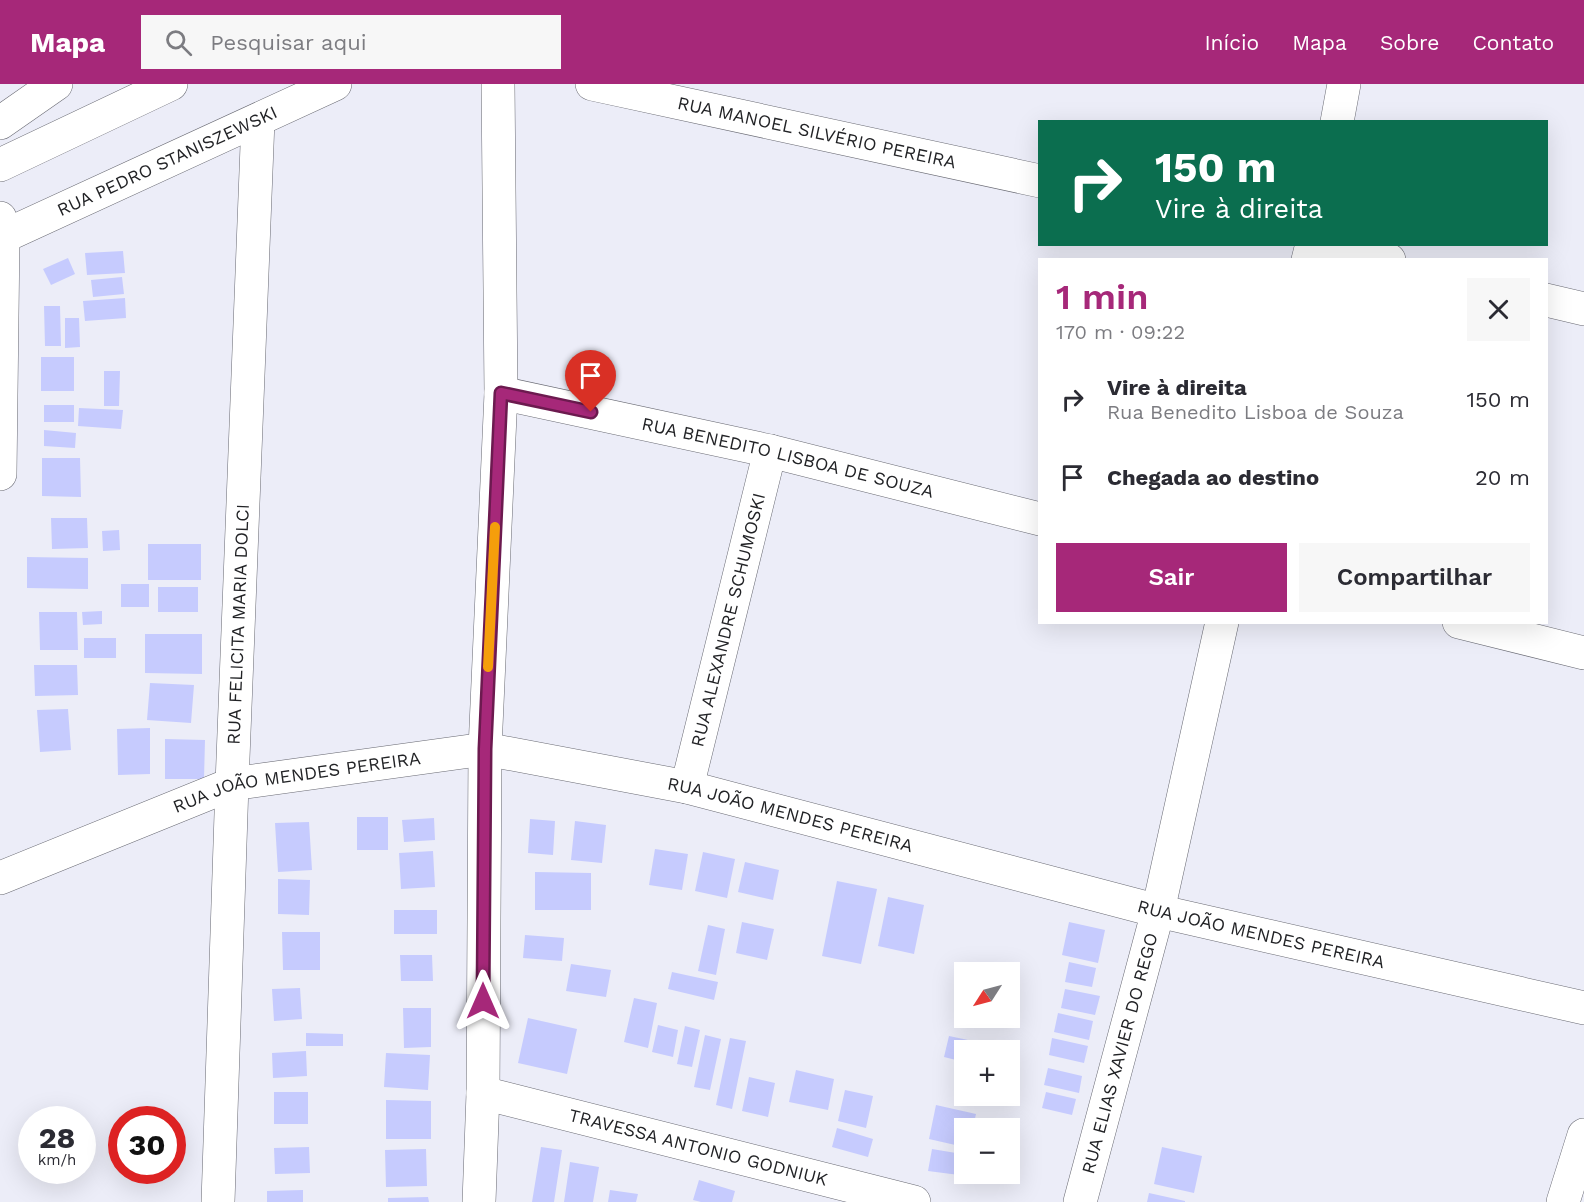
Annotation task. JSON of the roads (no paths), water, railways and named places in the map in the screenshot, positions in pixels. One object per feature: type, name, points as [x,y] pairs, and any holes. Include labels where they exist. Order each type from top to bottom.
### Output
[{"type":"street","points":[[0,107],[45,84]]},
{"type":"street","points":[[0,123],[56,84]]},
{"type":"street","points":[[0,165],[171,84]]},
{"type":"street","name":"RUA PEDRO STANISZEWSKI","points":[[1,230],[258,120],[335,84]]},
{"type":"street","points":[[479,1202],[483,1093],[485,749],[501,393],[498,84]]},
{"type":"street","name":"RUA MANOEL SILVÉRIO PEREIRA","points":[[592,84],[1038,181]]},
{"type":"street","points":[[1337,120],[1344,84]]},
{"type":"street","name":"RUA FELICITA MARIA DOLCI","points":[[219,1202],[232,784],[258,120]]},
{"type":"street","points":[[0,474],[1,230]]},
{"type":"street","points":[[1337,246],[1382,258]]},
{"type":"street","points":[[1548,300],[1584,309]]},
{"type":"street","name":"RUA BENEDITO LISBOA DE SOUZA","points":[[501,393],[770,451],[1038,518]]},
{"type":"street","name":"RUA ALEXANDRE SCHUMOSKI","points":[[687,787],[770,451]]},
{"type":"street","name":"RUA ELIAS XAVIER DO REGO","points":[[1080,1202],[1158,911],[1222,624]]},
{"type":"street","points":[[1467,624],[1584,653]]},
{"type":"street","name":"RUA JOÃO MENDES PEREIRA","points":[[0,878],[232,784],[485,749],[687,787],[1158,911],[1584,1008]]},
{"type":"street","name":"TRAVESSA ANTONIO GODNIUK","points":[[483,1093],[914,1202]]},
{"type":"street","points":[[1563,1202],[1584,1134]]}]
